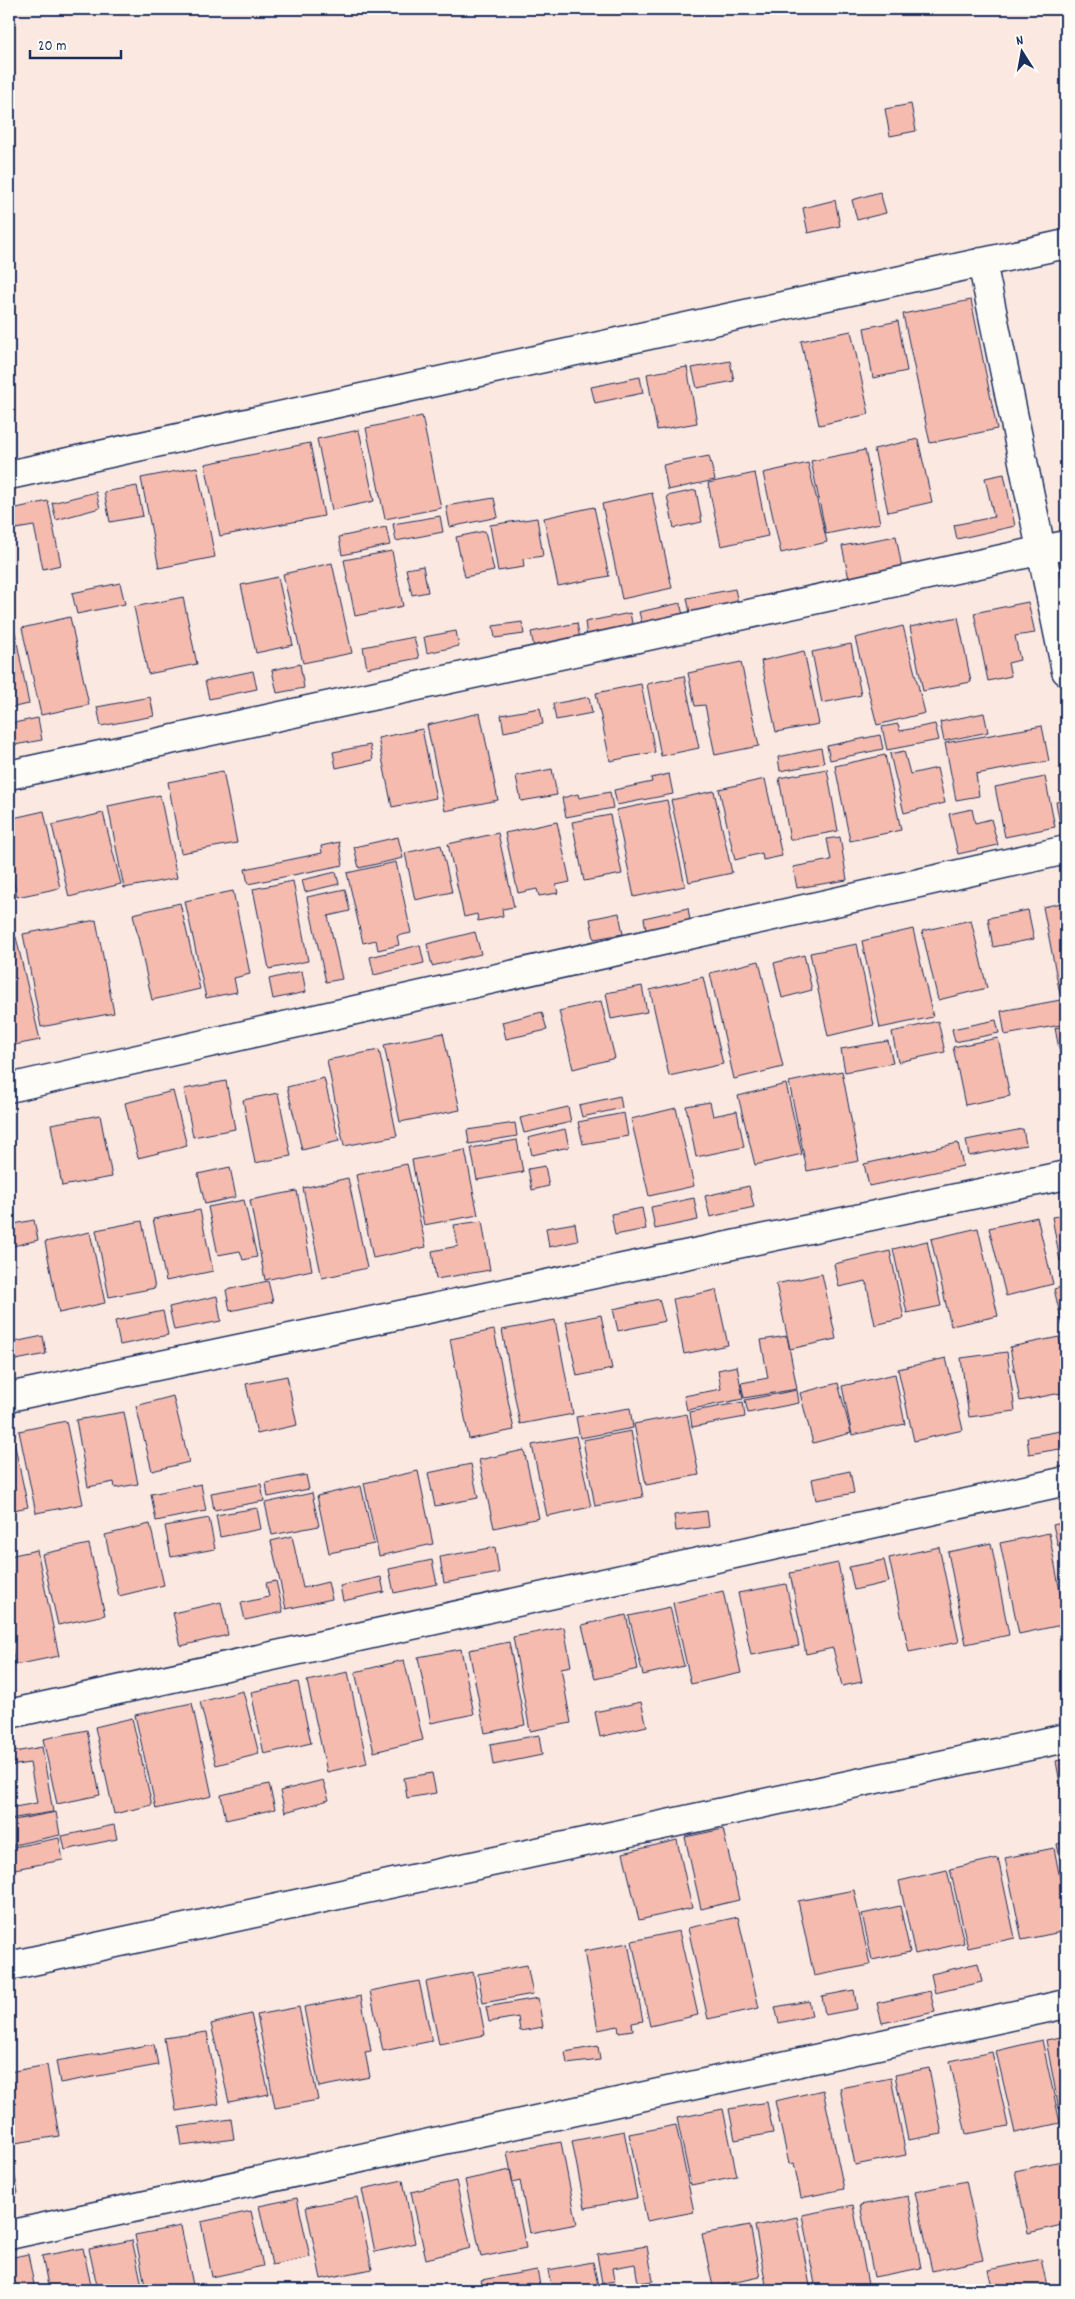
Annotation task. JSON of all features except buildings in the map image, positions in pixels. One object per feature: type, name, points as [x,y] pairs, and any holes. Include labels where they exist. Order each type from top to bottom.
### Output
[{"type":"street","points":[[9,475],[1066,244]]},
{"type":"street","points":[[982,262],[1053,547],[1066,671]]},
{"type":"street","points":[[9,775],[1053,547]]},
{"type":"street","points":[[9,1088],[1066,850]]},
{"type":"street","points":[[9,1397],[1066,1175]]},
{"type":"street","points":[[9,1714],[1066,1481]]},
{"type":"street","points":[[9,1966],[1066,1738]]},
{"type":"street","points":[[9,2235],[1066,2004]]}]
